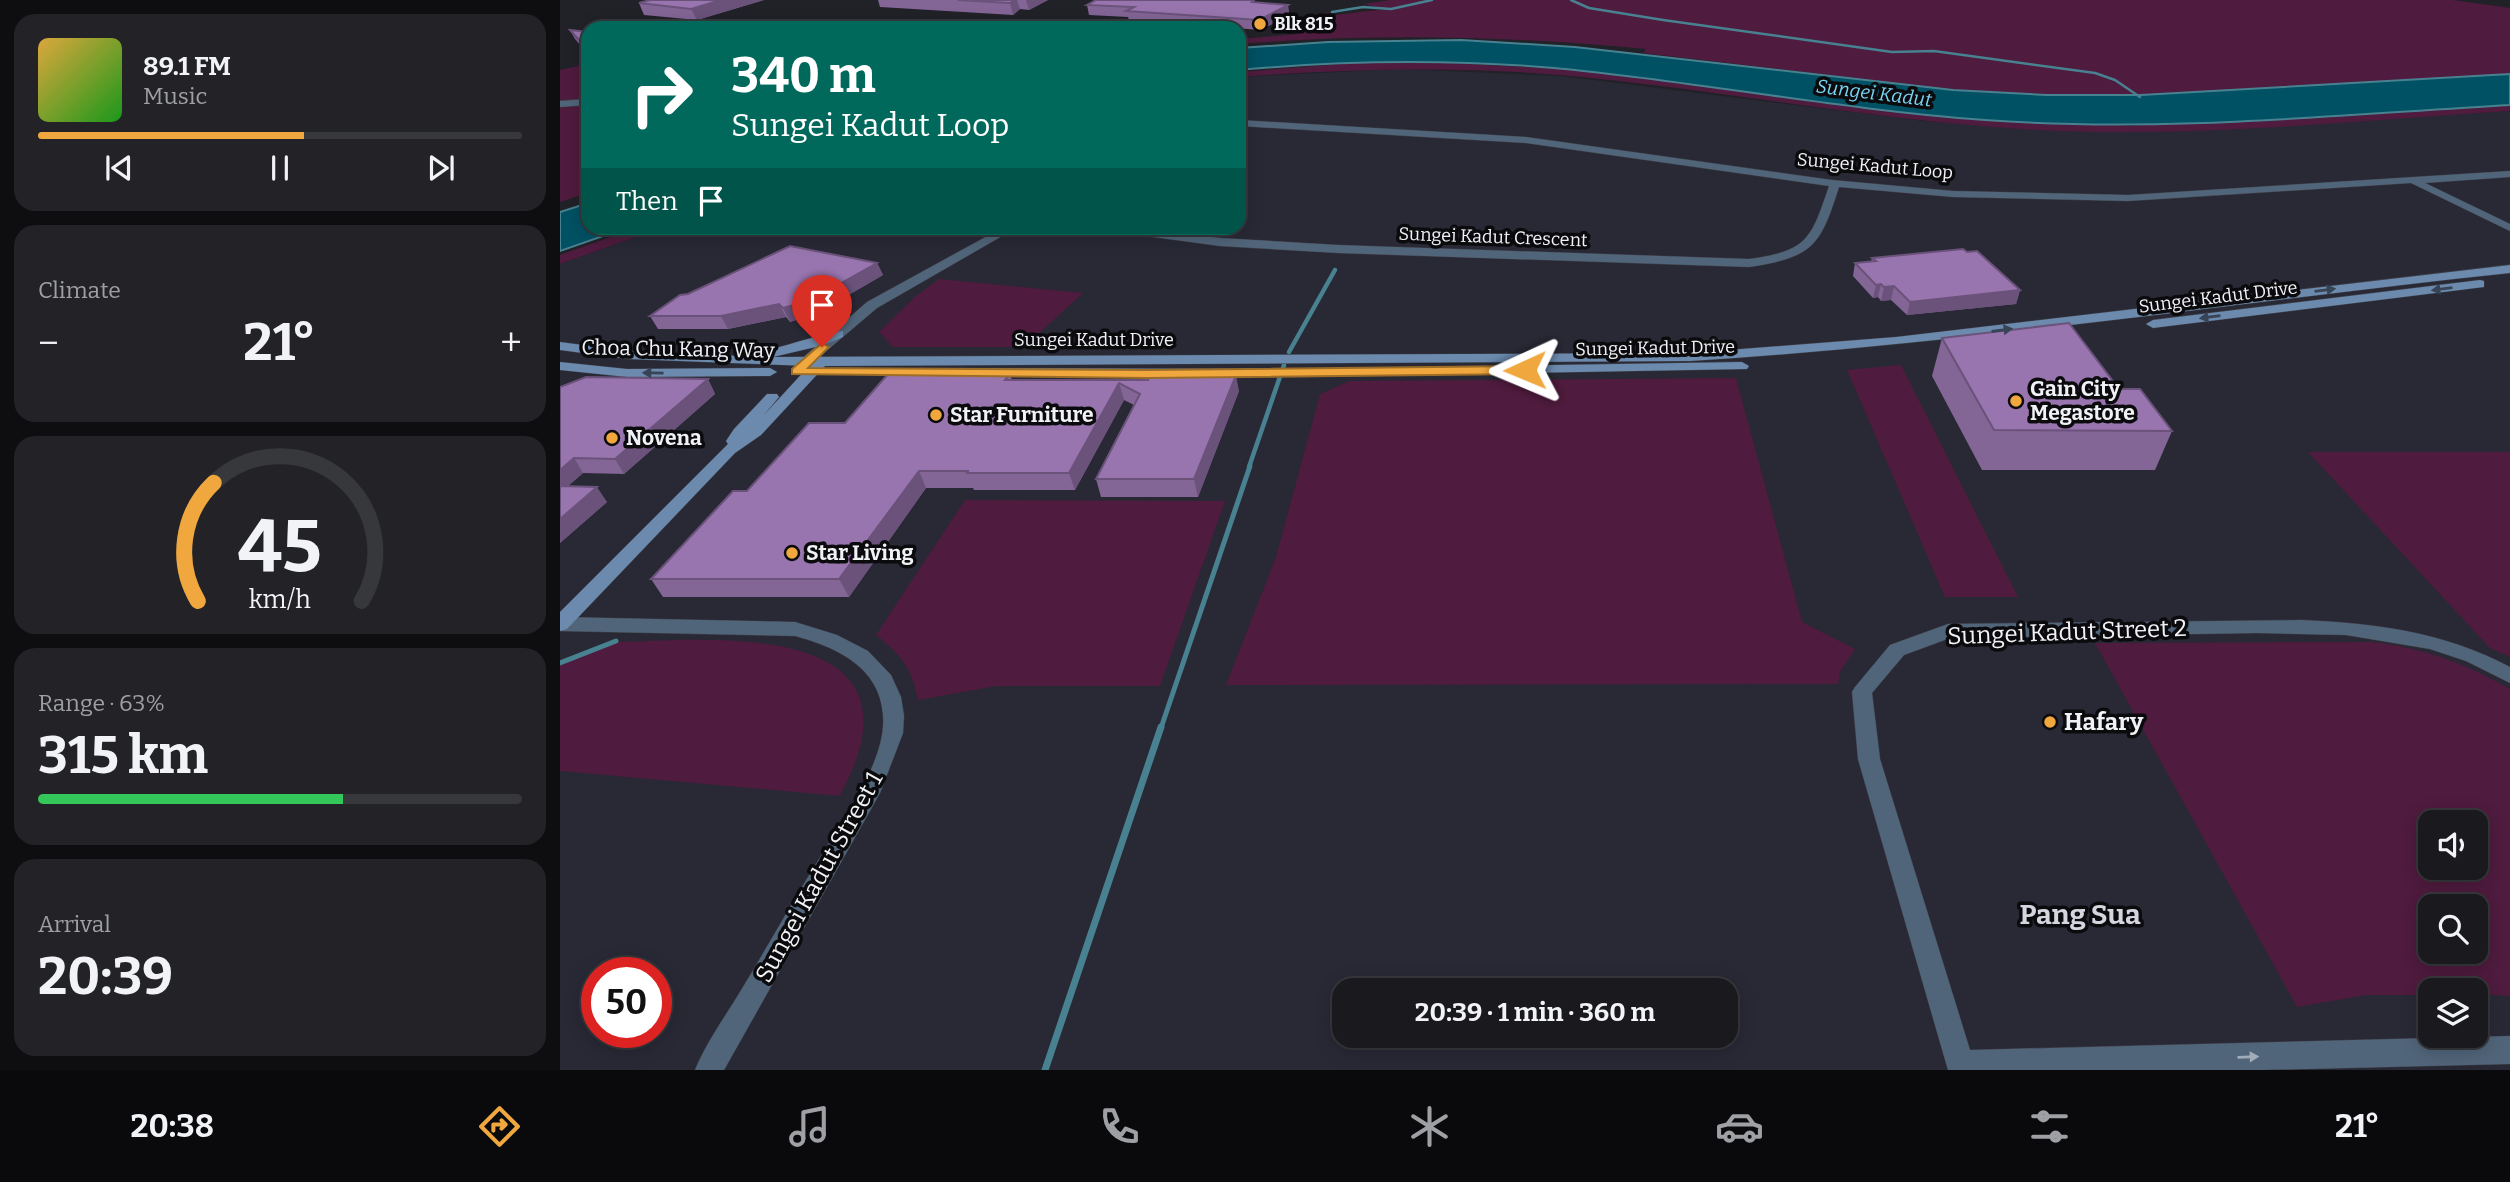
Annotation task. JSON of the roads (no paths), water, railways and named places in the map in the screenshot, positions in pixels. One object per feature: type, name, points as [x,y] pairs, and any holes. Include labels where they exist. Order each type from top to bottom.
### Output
[{"type":"main road","name":"Sungei Kadut Drive","points":[[809,366],[985,360],[1676,357],[1789,352],[1934,338],[2510,269]]},
{"type":"main road","name":"Sungei Kadut Drive","points":[[809,366],[1003,374],[1691,369],[1809,362],[1950,349],[2510,280]]},
{"type":"main road","points":[[732,359],[770,354],[819,342],[838,334]]},
{"type":"main road","name":"Choa Chu Kang Way","points":[[560,346],[628,355],[732,359],[809,366]]},
{"type":"main road","points":[[985,360],[984,368],[987,371],[1003,374]]},
{"type":"main road","name":"Choa Chu Kang Way","points":[[560,366],[627,373],[721,373],[809,366]]},
{"type":"main road","points":[[729,450],[752,417],[809,366]]},
{"type":"main road","points":[[560,624],[729,450],[756,432],[809,366]]},
{"type":"main road","points":[[721,373],[751,380],[764,389],[763,397],[752,417]]},
{"type":"street","points":[[560,104],[581,102]]},
{"type":"street","name":"Sungei Kadut Loop","points":[[1246,123],[1526,140],[1835,184],[1953,194],[2128,198],[2510,174]]},
{"type":"street","points":[[2412,181],[2510,228]]},
{"type":"street","name":"Sungei Kadut Crescent","points":[[1162,235],[1220,242],[1338,249],[1749,263],[1773,260],[1809,247],[1817,237],[1835,184]]},
{"type":"street","points":[[809,366],[838,334],[872,305],[998,235]]},
{"type":"street","points":[[809,366],[883,306],[887,299]]},
{"type":"street","name":"Sungei Kadut Street 1","points":[[560,624],[794,629],[827,636],[868,659],[880,674],[891,696],[894,719],[887,749],[864,802],[709,1070]]},
{"type":"street","name":"Sungei Kadut Street 2","points":[[1961,1067],[1869,759],[1862,692],[1898,650],[1948,631],[2305,626],[2404,635],[2490,664],[2510,676]]},
{"type":"street","points":[[1961,1067],[2510,1050]]},
{"type":"water","name":"Sungei Kadut","points":[[1461,40],[1575,47],[1953,90],[2046,95],[2141,95],[2510,74],[2510,105],[2248,121],[2116,125],[1933,116],[1618,75],[1524,66],[1402,62],[1246,69],[1246,48],[1328,42]]},
{"type":"water","points":[[581,205],[581,235],[606,235],[560,251],[560,212]]},
{"type":"waterway","points":[[1332,12],[1363,7],[1391,9],[1432,0]]},
{"type":"waterway","points":[[1571,0],[1589,8],[1663,20],[1892,52],[1934,51],[2095,73],[2115,80],[2140,97]]},
{"type":"waterway","points":[[1289,352],[1335,270]]},
{"type":"waterway","points":[[1249,467],[1284,365]]},
{"type":"waterway","points":[[1161,728],[1250,466]]},
{"type":"waterway","points":[[560,663],[616,641]]},
{"type":"waterway","points":[[1045,1070],[1161,727]]},
{"type":"place","name":"Blk 815","points":[[1260,24]]},
{"type":"place","name":"Gain City Megastore","points":[[2016,401]]},
{"type":"place","name":"Star Furniture","points":[[936,415]]},
{"type":"place","name":"Novena","points":[[612,438]]},
{"type":"place","name":"Star Living","points":[[792,553]]},
{"type":"place","name":"Hafary","points":[[2050,722]]},
{"type":"district","name":"Pang Sua","points":[[2080,914]]}]
